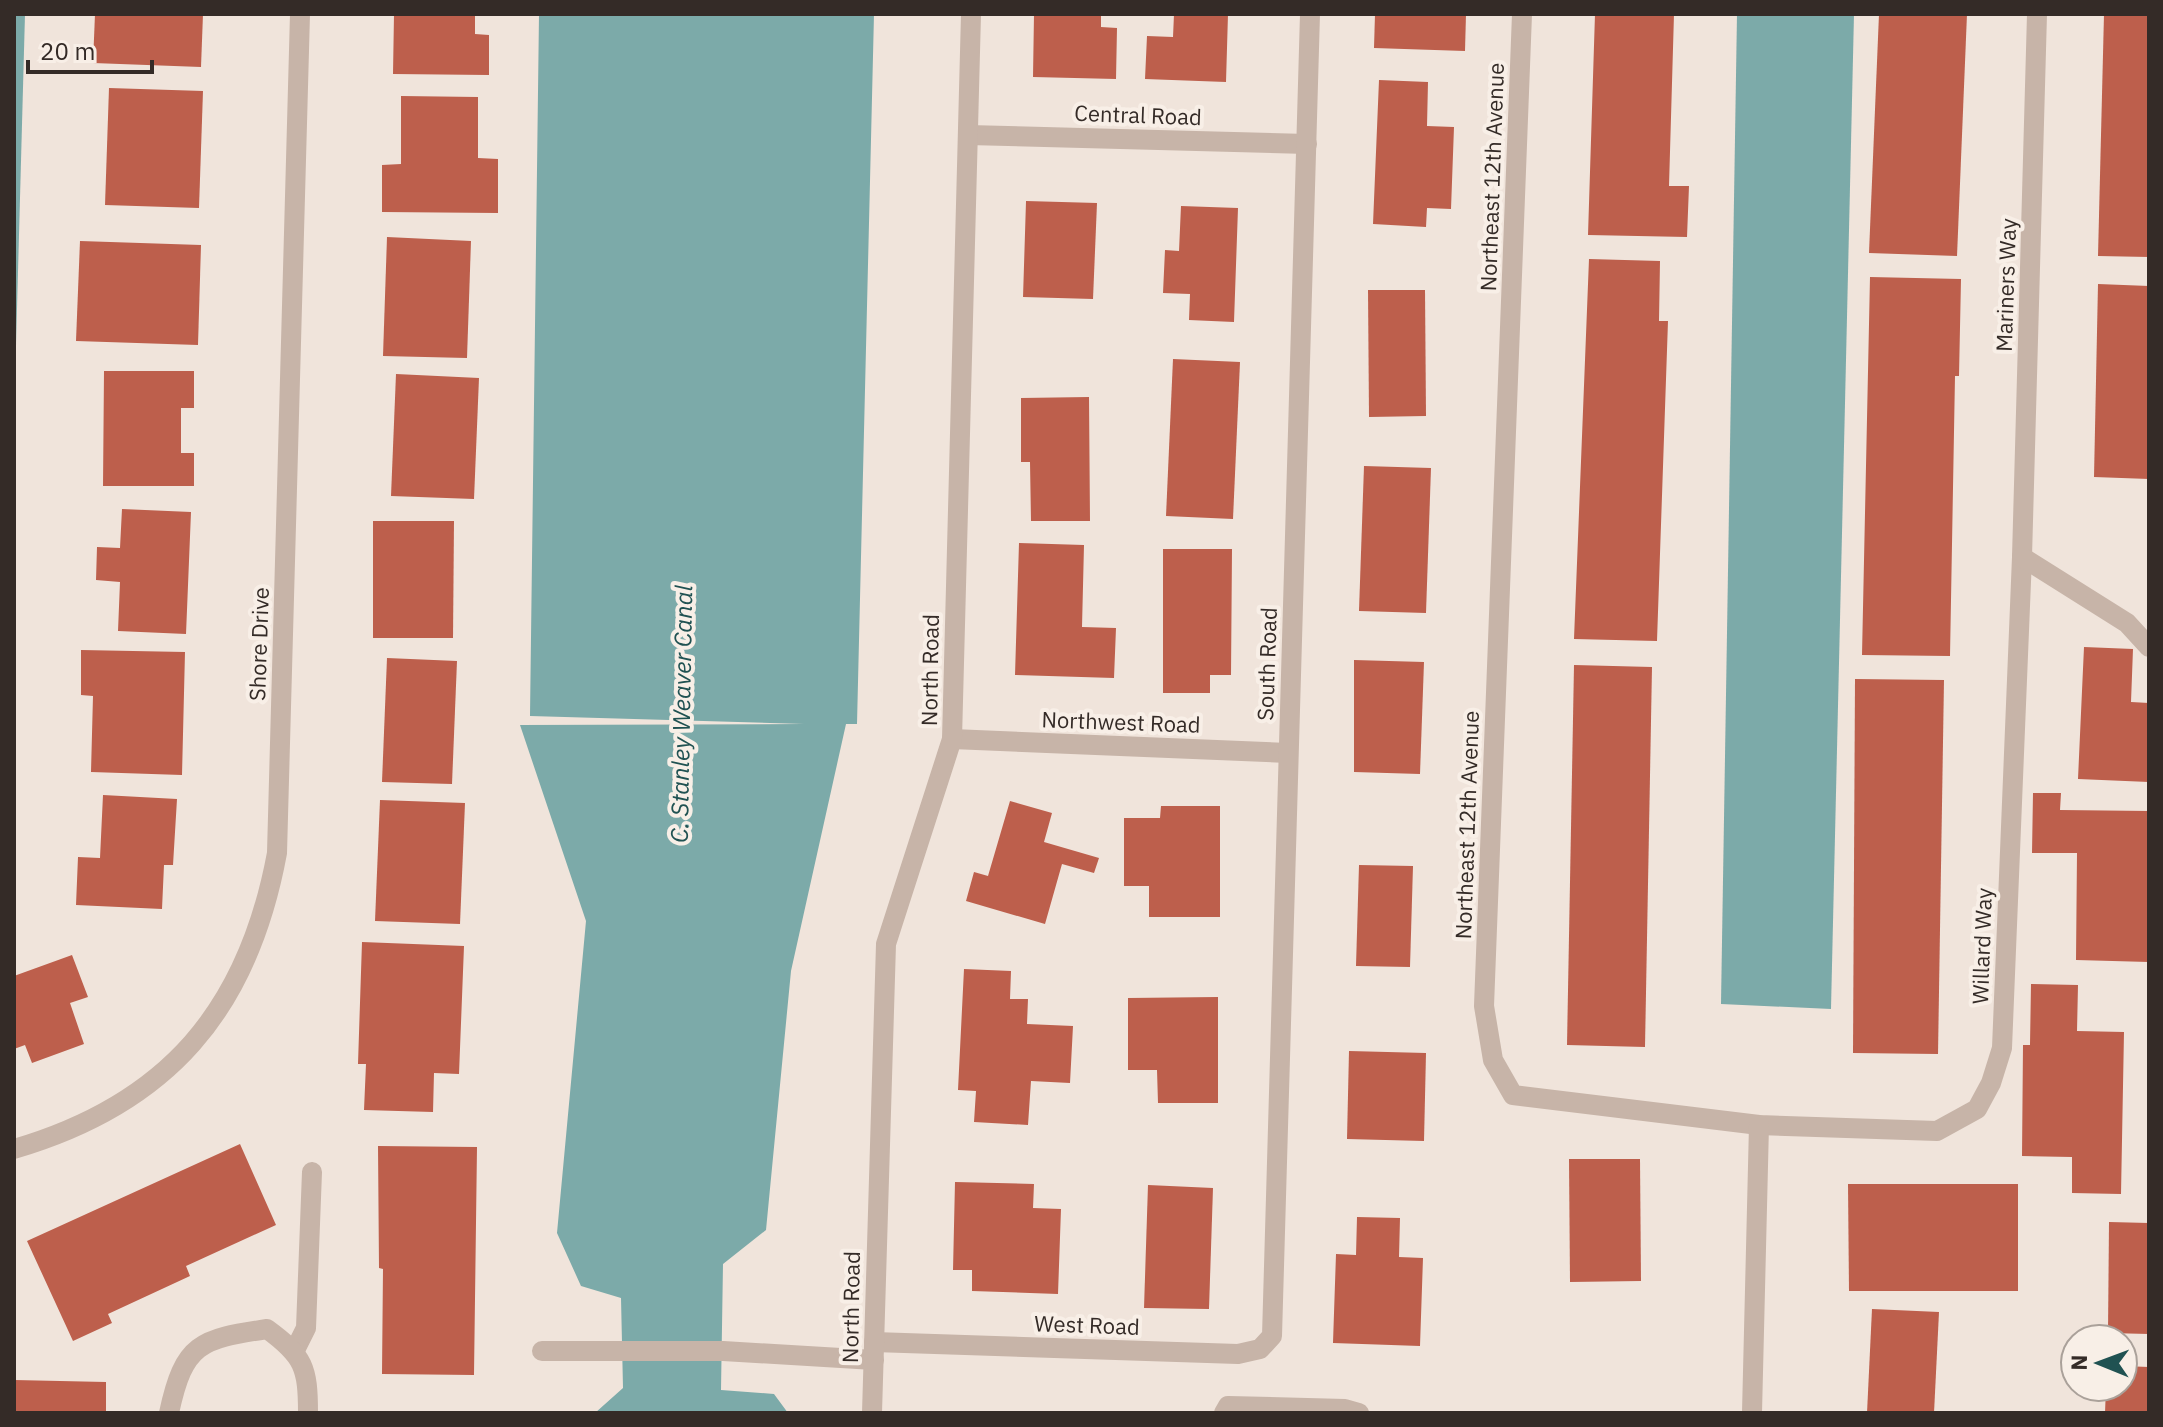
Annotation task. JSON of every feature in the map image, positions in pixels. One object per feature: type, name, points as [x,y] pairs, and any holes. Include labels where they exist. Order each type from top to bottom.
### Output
[{"type":"street","name":"Shore Drive","points":[[14,1149],[61,1135],[112,1110],[159,1077],[217,1013],[246,963],[266,910],[277,853],[300,14]]},
{"type":"street","name":"North Road","points":[[872,1413],[886,944],[952,739],[971,14]]},
{"type":"street","name":"South Road","points":[[1275,1315],[1310,14]]},
{"type":"street","name":"Northeast 12th Avenue","points":[[1522,14],[1484,1006],[1493,1060],[1513,1095],[1759,1125]]},
{"type":"street","name":"Mariners Way","points":[[2022,557],[2037,14]]},
{"type":"street","name":"Central Road","points":[[968,135],[1307,144]]},
{"type":"street","name":"Willard Way","points":[[1759,1125],[1937,1131],[1977,1109],[1993,1077],[2002,1048],[2022,557]]},
{"type":"street","points":[[2022,557],[2127,623],[2149,647]]},
{"type":"street","name":"Northwest Road","points":[[952,739],[1288,753]]},
{"type":"street","points":[[1752,1413],[1759,1125]]},
{"type":"street","points":[[295,1350],[306,1328],[312,1172]]},
{"type":"street","name":"West Road","points":[[874,1351],[1238,1354],[1260,1349],[1272,1336],[1275,1315]]},
{"type":"street","points":[[169,1413],[178,1373],[201,1344],[223,1336],[267,1329],[295,1350],[308,1382],[308,1413]]},
{"type":"street","points":[[542,1351],[874,1351]]},
{"type":"street","points":[[1224,1413],[1228,1406],[1345,1409],[1359,1413]]},
{"type":"water","points":[[14,14],[25,14],[14,419]]},
{"type":"water","name":"C. Stanley Weaver Canal","points":[[539,14],[874,14],[857,724],[846,724],[791,971],[766,1230],[723,1264],[721,1390],[774,1394],[788,1413],[595,1413],[623,1388],[621,1298],[581,1286],[557,1233],[586,921],[520,725],[804,724],[530,716]]},
{"type":"water","points":[[1737,14],[1854,14],[1831,1009],[1721,1004]]},
{"type":"building","points":[[95,14],[203,14],[201,67],[93,63]]},
{"type":"building","points":[[394,14],[475,14],[475,34],[489,35],[489,75],[393,74]]},
{"type":"building","points":[[1034,14],[1101,14],[1101,27],[1117,28],[1116,79],[1033,77]]},
{"type":"building","points":[[1174,14],[1228,14],[1226,82],[1145,79],[1147,36],[1173,37]]},
{"type":"building","points":[[1375,14],[1466,14],[1465,51],[1374,48]]},
{"type":"building","points":[[1595,14],[1674,14],[1669,186],[1689,186],[1687,237],[1588,235]]},
{"type":"building","points":[[1879,14],[1967,14],[1957,256],[1869,253]]},
{"type":"building","points":[[2104,14],[2149,14],[2149,257],[2098,256]]},
{"type":"building","points":[[1379,80],[1428,82],[1427,126],[1454,127],[1451,209],[1427,208],[1426,227],[1373,224]]},
{"type":"building","points":[[109,88],[203,91],[199,208],[105,205]]},
{"type":"building","points":[[401,96],[478,97],[478,158],[498,159],[498,213],[382,212],[382,165],[401,164]]},
{"type":"building","points":[[1026,201],[1097,203],[1093,299],[1023,297]]},
{"type":"building","points":[[1181,206],[1238,208],[1234,322],[1189,320],[1190,294],[1163,293],[1165,250],[1179,251]]},
{"type":"building","points":[[387,237],[471,241],[467,358],[383,356]]},
{"type":"building","points":[[80,241],[201,245],[198,345],[76,341]]},
{"type":"building","points":[[1589,259],[1660,261],[1659,321],[1668,321],[1657,641],[1574,639]]},
{"type":"building","points":[[1870,277],[1961,279],[1959,376],[1955,376],[1950,656],[1862,655]]},
{"type":"building","points":[[2098,284],[2149,286],[2149,479],[2094,477]]},
{"type":"building","points":[[1368,290],[1425,290],[1426,416],[1369,417]]},
{"type":"building","points":[[1173,359],[1240,362],[1233,519],[1166,516]]},
{"type":"building","points":[[104,371],[194,371],[194,408],[181,408],[181,453],[194,453],[194,486],[103,486]]},
{"type":"building","points":[[396,374],[479,378],[474,499],[391,496]]},
{"type":"building","points":[[1089,397],[1090,521],[1031,521],[1030,462],[1021,462],[1021,398]]},
{"type":"building","points":[[1364,466],[1431,468],[1426,613],[1359,611]]},
{"type":"building","points":[[122,509],[191,512],[186,634],[118,631],[120,582],[96,580],[97,547],[120,548]]},
{"type":"building","points":[[373,521],[454,521],[453,638],[373,638]]},
{"type":"building","points":[[1019,543],[1084,545],[1082,627],[1116,628],[1114,678],[1015,675]]},
{"type":"building","points":[[1163,549],[1232,549],[1231,675],[1210,675],[1210,693],[1163,693]]},
{"type":"building","points":[[2084,647],[2133,649],[2131,702],[2149,703],[2149,782],[2078,779]]},
{"type":"building","points":[[81,650],[185,652],[182,775],[91,772],[93,696],[81,695]]},
{"type":"building","points":[[387,658],[457,661],[452,784],[382,782]]},
{"type":"building","points":[[1354,660],[1424,662],[1420,774],[1354,772]]},
{"type":"building","points":[[1574,665],[1652,667],[1645,1047],[1567,1045]]},
{"type":"building","points":[[1855,679],[1944,680],[1938,1054],[1853,1053]]},
{"type":"building","points":[[2033,793],[2061,793],[2060,810],[2149,811],[2149,962],[2076,960],[2077,853],[2032,853]]},
{"type":"building","points":[[103,795],[177,799],[173,865],[164,865],[162,909],[76,905],[78,857],[100,858]]},
{"type":"building","points":[[380,800],[465,803],[460,924],[375,921]]},
{"type":"building","points":[[1010,801],[1052,813],[1044,842],[1099,858],[1094,873],[1062,864],[1045,924],[966,901],[974,872],[988,876]]},
{"type":"building","points":[[1161,806],[1220,806],[1220,917],[1149,917],[1149,886],[1124,886],[1124,818],[1160,818]]},
{"type":"building","points":[[1359,865],[1413,866],[1410,967],[1356,966]]},
{"type":"building","points":[[362,942],[464,946],[459,1074],[434,1073],[433,1112],[364,1110],[366,1064],[358,1064]]},
{"type":"building","points":[[72,955],[88,997],[70,1003],[84,1044],[32,1063],[25,1045],[14,1049],[14,976]]},
{"type":"building","points":[[964,969],[1011,971],[1010,999],[1028,999],[1027,1024],[1073,1026],[1070,1083],[1031,1081],[1028,1125],[974,1122],[976,1091],[958,1090]]},
{"type":"building","points":[[2031,984],[2078,985],[2077,1031],[2124,1032],[2121,1194],[2072,1193],[2072,1157],[2022,1156],[2023,1045],[2030,1045]]},
{"type":"building","points":[[1218,997],[1218,1103],[1158,1103],[1157,1070],[1128,1070],[1128,998]]},
{"type":"building","points":[[1349,1051],[1426,1053],[1424,1141],[1347,1139]]},
{"type":"building","points":[[240,1144],[276,1225],[186,1266],[190,1276],[108,1314],[112,1323],[73,1341],[27,1241]]},
{"type":"building","points":[[378,1146],[477,1147],[474,1375],[382,1374],[383,1269],[379,1268]]},
{"type":"building","points":[[1569,1159],[1640,1159],[1641,1281],[1570,1282]]},
{"type":"building","points":[[955,1182],[1034,1184],[1033,1208],[1061,1209],[1058,1294],[972,1291],[972,1270],[953,1270]]},
{"type":"building","points":[[1848,1184],[2018,1184],[2018,1291],[1849,1291]]},
{"type":"building","points":[[1148,1185],[1213,1188],[1209,1309],[1144,1308]]},
{"type":"building","points":[[1357,1217],[1400,1218],[1399,1257],[1423,1258],[1420,1346],[1333,1343],[1336,1254],[1356,1255]]},
{"type":"building","points":[[2109,1222],[2149,1223],[2149,1334],[2139,1334],[2139,1323],[2108,1323]]},
{"type":"building","points":[[1872,1309],[1939,1312],[1934,1413],[1867,1413]]},
{"type":"building","points":[[2139,1367],[2149,1367],[2149,1413],[2105,1413],[2105,1403],[2139,1403]]},
{"type":"building","points":[[14,1380],[106,1382],[106,1413],[14,1413]]}]
